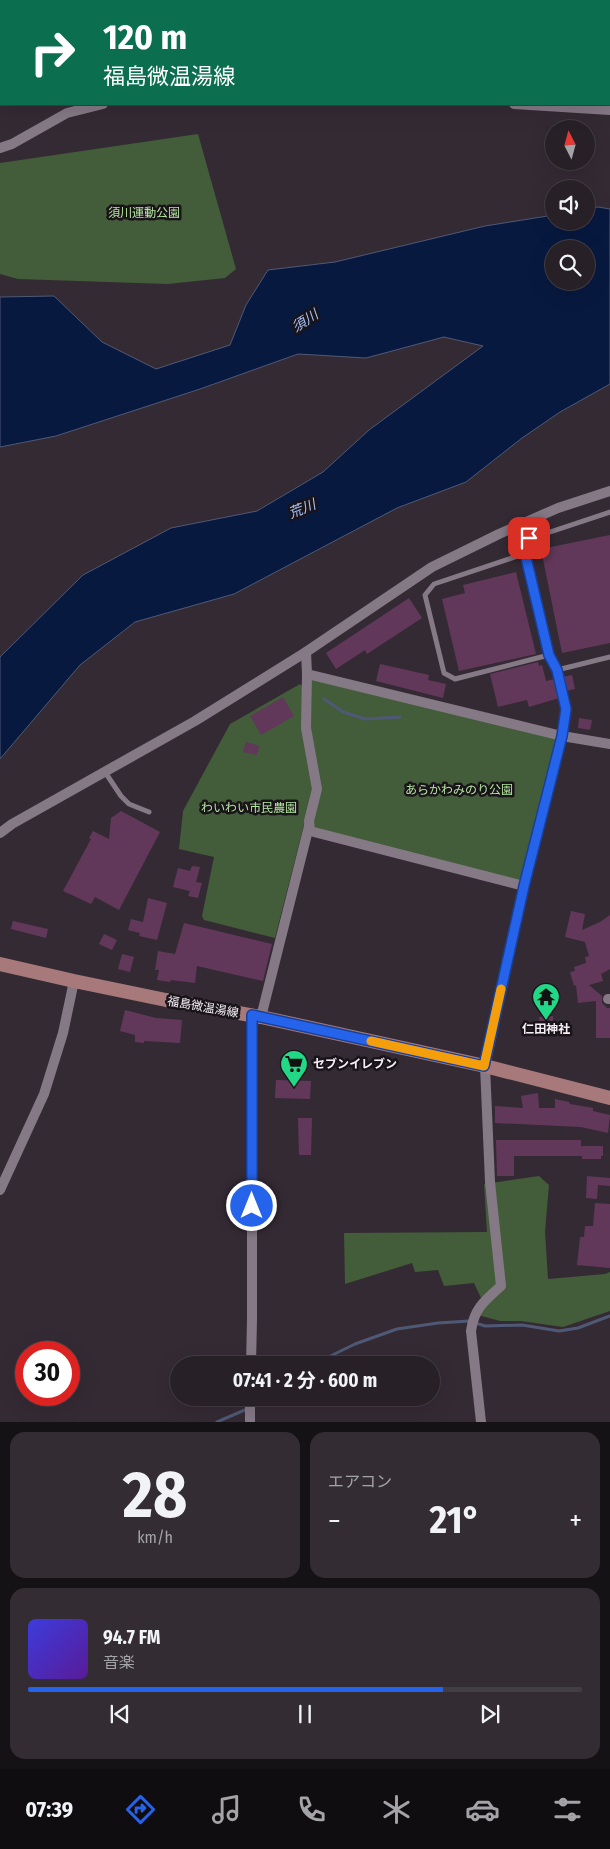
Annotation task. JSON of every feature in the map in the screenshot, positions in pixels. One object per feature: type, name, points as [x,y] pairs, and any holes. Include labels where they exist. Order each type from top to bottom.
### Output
[{"type":"main road","name":"福島微温湯線","points":[[0,964],[166,1000],[256,1016],[484,1066],[610,1098]]},
{"type":"street","points":[[0,148],[12,144],[72,108],[95,105]]},
{"type":"street","points":[[530,105],[610,110]]},
{"type":"street","points":[[0,832],[195,721],[306,652],[432,567],[558,508],[610,492]]},
{"type":"street","points":[[251,1356],[256,1016],[309,826],[317,789],[306,728],[306,652]]},
{"type":"street","points":[[307,674],[562,736],[610,744]]},
{"type":"street","points":[[481,1422],[471,1331],[473,1316],[478,1308],[501,1286],[490,1182],[484,1066],[524,886],[562,736]]},
{"type":"street","points":[[309,826],[310,831],[322,835],[524,886]]},
{"type":"street","points":[[0,1190],[44,1094],[63,1033],[74,981]]},
{"type":"street","points":[[250,1406],[250,1422]]},
{"type":"lane","points":[[549,655],[455,679],[444,674],[425,595],[434,584],[515,557],[524,549],[529,538],[610,512]]},
{"type":"lane","points":[[524,549],[549,655],[557,670],[566,709],[562,736]]},
{"type":"lane","points":[[557,670],[610,657]]},
{"type":"lane","points":[[105,771],[129,804],[149,812]]},
{"type":"green space","name":"須川運動公園","points":[[198,134],[236,269],[225,278],[168,284],[18,279],[0,274],[0,163]]},
{"type":"green space","name":"あらかわみのり公園","points":[[309,679],[559,738],[522,883],[313,829],[311,825],[320,787],[309,730]]},
{"type":"green space","name":"わいわい市民農園","points":[[300,684],[303,687],[313,789],[275,938],[204,920],[202,916],[214,857],[179,849],[183,811],[230,724]]},
{"type":"green space","points":[[539,1176],[549,1185],[545,1232],[548,1279],[610,1272],[610,1311],[563,1327],[521,1321],[500,1321],[478,1315],[481,1298],[474,1283],[444,1286],[438,1270],[415,1272],[412,1263],[345,1284],[344,1233],[487,1232],[484,1184]]},
{"type":"water","points":[[595,208],[610,209],[610,384],[560,412],[522,438],[466,482],[397,508],[234,594],[135,622],[80,665],[0,759],[0,657],[83,575],[171,528],[257,511],[323,472],[369,430],[483,346],[444,337],[366,358],[298,354],[200,389],[56,436],[0,447],[0,297],[54,296],[102,342],[156,369],[230,345],[246,305],[268,270],[335,262],[485,226],[545,216],[545,230],[595,230]]},
{"type":"building","points":[[610,535],[610,643],[562,653],[541,549]]},
{"type":"building","points":[[516,572],[536,654],[459,671],[442,599],[465,593],[463,585]]},
{"type":"building","points":[[409,598],[422,618],[367,654],[365,650],[336,669],[326,653]]},
{"type":"building","points":[[538,662],[539,666],[542,665],[546,681],[555,679],[559,698],[529,707],[527,700],[498,707],[490,674]]},
{"type":"building","points":[[380,664],[429,675],[428,680],[446,684],[443,698],[376,681]]},
{"type":"building","points":[[572,675],[575,689],[566,691],[563,677]]},
{"type":"building","points":[[283,697],[294,716],[261,735],[250,716]]},
{"type":"building","points":[[579,718],[592,720],[590,730],[578,728]]},
{"type":"building","points":[[246,742],[259,746],[257,755],[243,752]]},
{"type":"building","points":[[121,811],[160,832],[119,910],[95,897],[91,904],[63,891],[91,839],[89,838],[93,831],[109,839],[111,818]]},
{"type":"building","points":[[192,866],[200,867],[196,882],[202,883],[198,898],[188,896],[190,891],[173,887],[178,868],[190,871]]},
{"type":"building","points":[[148,898],[167,903],[157,940],[139,936],[140,933],[128,930],[131,919],[143,922]]},
{"type":"building","points":[[571,911],[585,914],[582,930],[610,915],[610,969],[601,974],[603,981],[589,985],[602,996],[602,1003],[607,1008],[610,1008],[610,1038],[596,1038],[596,1001],[578,1003],[576,985],[574,986],[570,972],[575,971],[574,967],[586,963],[585,957],[589,956],[585,942],[565,937]]},
{"type":"building","points":[[13,921],[48,929],[46,938],[11,929]]},
{"type":"building","points":[[184,923],[272,944],[263,981],[197,966],[195,983],[157,980],[159,970],[155,970],[158,951],[175,954]]},
{"type":"building","points":[[104,934],[117,940],[112,950],[99,944]]},
{"type":"building","points":[[122,954],[134,957],[130,972],[118,969]]},
{"type":"building","points":[[125,1010],[156,1018],[182,1020],[180,1043],[135,1042],[135,1035],[120,1031]]},
{"type":"building","points":[[553,1016],[554,1028],[540,1029],[539,1017]]},
{"type":"building","points":[[276,1080],[311,1081],[310,1099],[275,1098]]},
{"type":"building","points":[[538,1093],[539,1108],[555,1108],[555,1099],[593,1108],[593,1111],[610,1115],[608,1133],[581,1127],[495,1123],[495,1106],[523,1108],[521,1096]]},
{"type":"building","points":[[298,1118],[312,1118],[311,1155],[299,1155]]},
{"type":"building","points":[[496,1140],[581,1140],[581,1146],[603,1146],[603,1156],[601,1156],[601,1159],[582,1159],[582,1156],[514,1156],[514,1176],[497,1176]]},
{"type":"building","points":[[587,1176],[610,1178],[610,1186],[598,1185],[597,1199],[586,1198]]},
{"type":"building","points":[[595,1203],[610,1204],[610,1268],[577,1265],[580,1237],[584,1237],[585,1226],[593,1226]]},
{"type":"waterway","points":[[324,699],[343,712],[365,719],[400,717]]},
{"type":"waterway","points":[[330,1356],[355,1344],[397,1329],[438,1323],[469,1321],[485,1326],[522,1325],[559,1331],[578,1328],[610,1316]]},
{"type":"waterway","points":[[217,1422],[247,1409]]},
{"type":"slow traffic","points":[[371,1041],[484,1066],[501,989]]},
{"type":"place","name":"仁田神社","points":[[546,1021]]},
{"type":"place","name":"セブンイレブン","points":[[294,1088]]},
{"type":"route","points":[[252,1206],[252,1015],[484,1066],[524,886],[562,736],[566,709],[557,670],[549,655],[524,549],[529,538]]},
{"type":"water label","name":"須川","points":[[305,321]]},
{"type":"water label","name":"荒川","points":[[302,509]]}]
